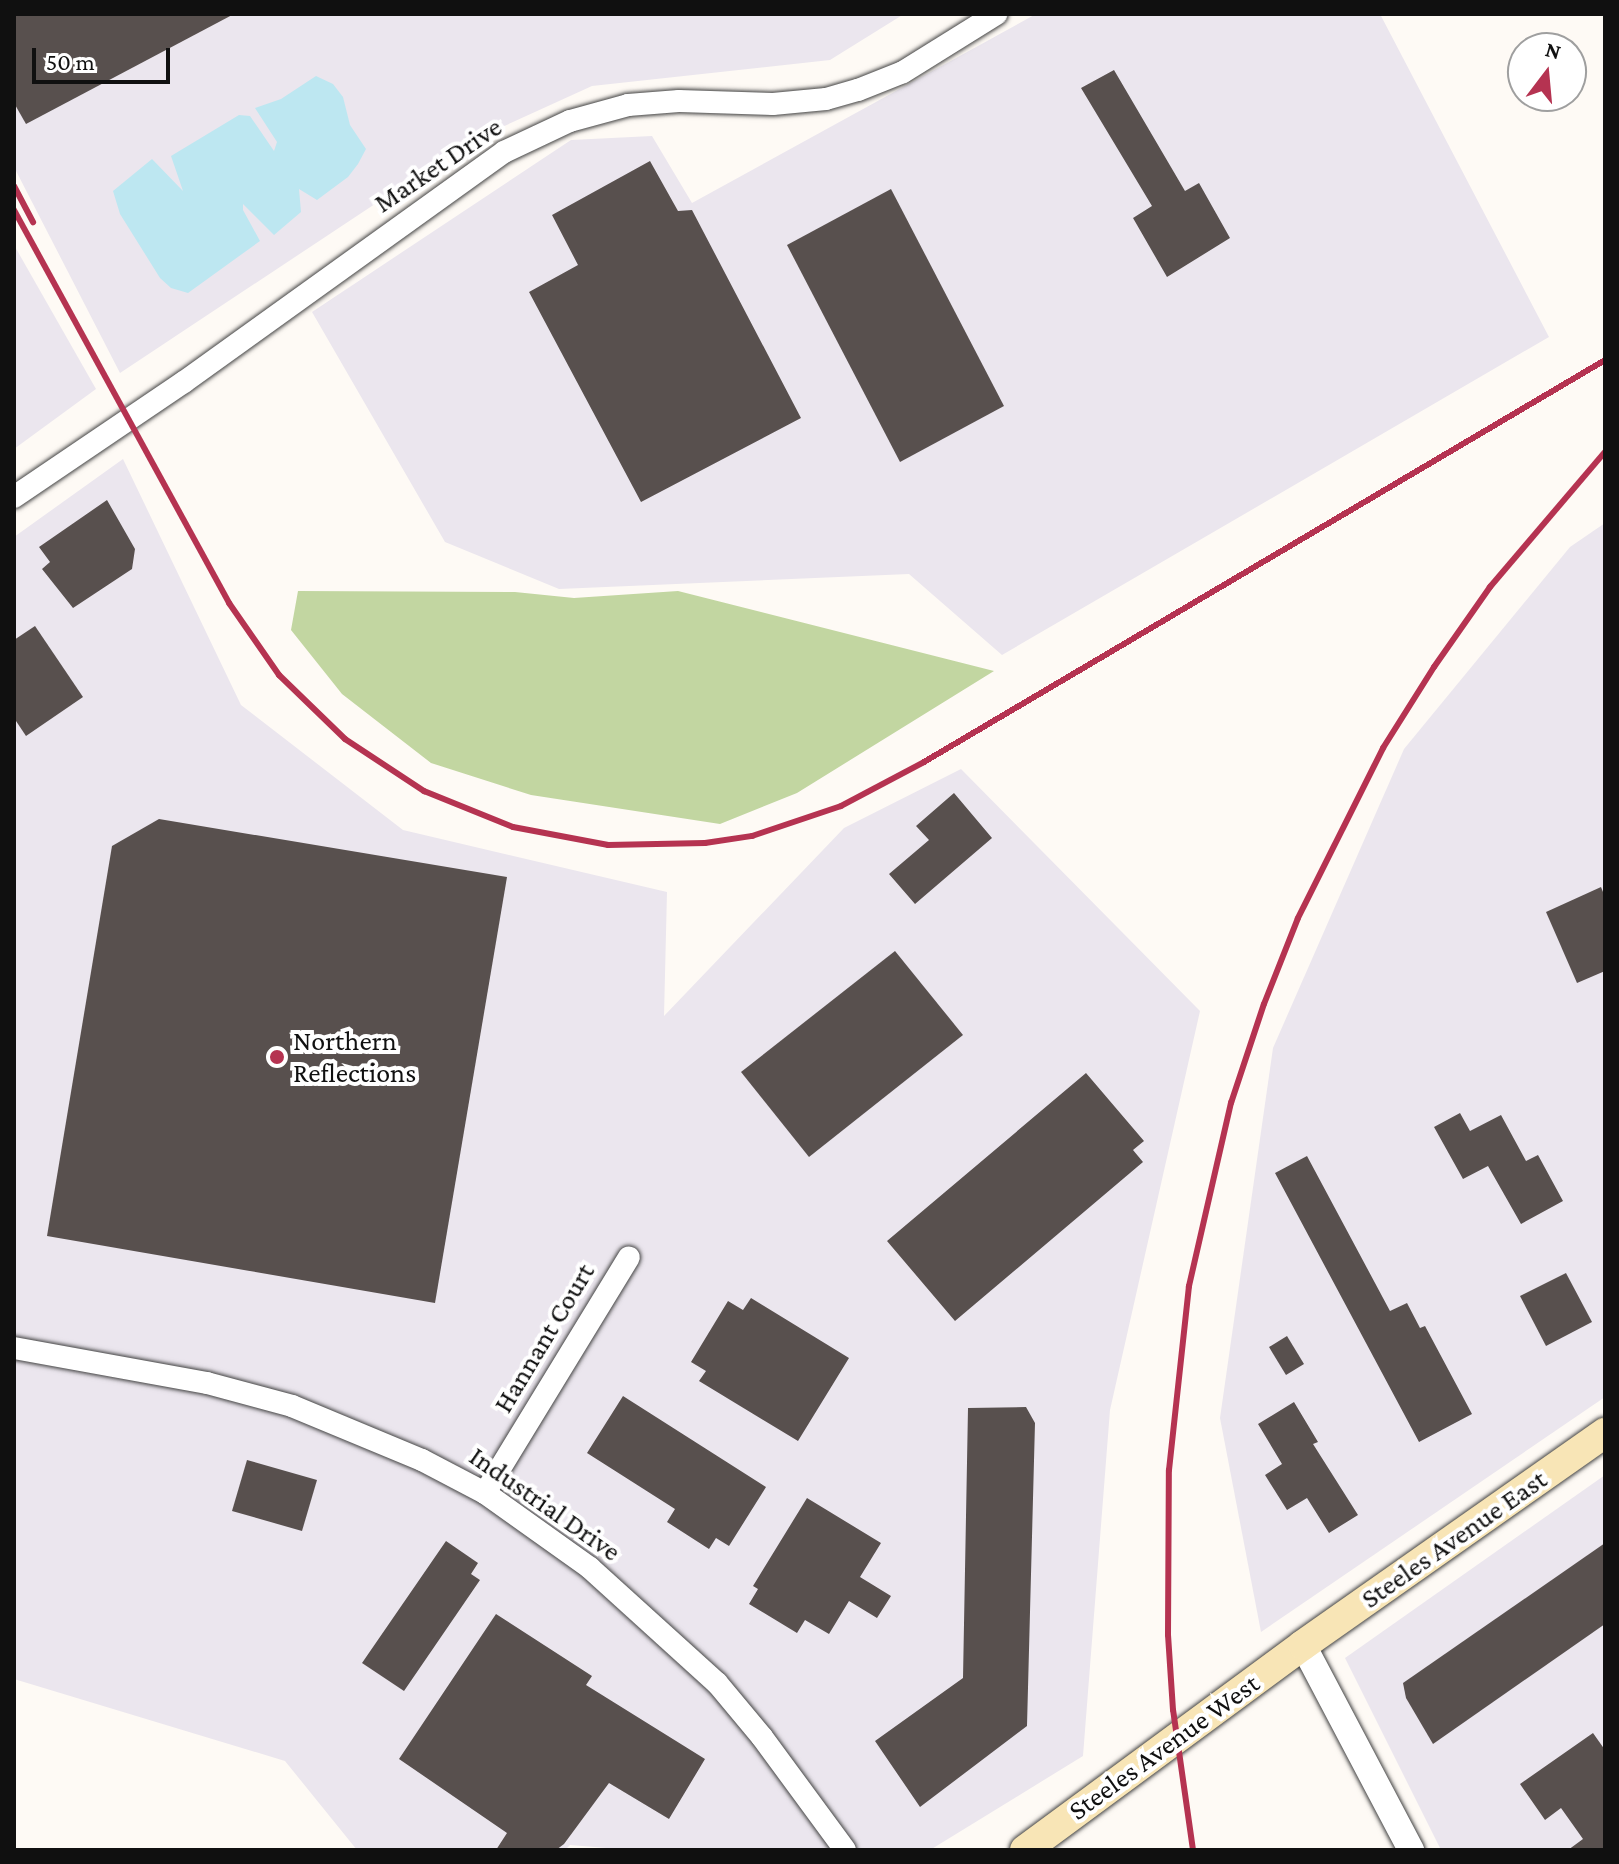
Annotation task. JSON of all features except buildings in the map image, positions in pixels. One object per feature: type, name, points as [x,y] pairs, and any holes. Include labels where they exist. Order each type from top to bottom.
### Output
[{"type":"main road","name":"Steeles Avenue East","points":[[1303,1645],[1605,1433]]},
{"type":"main road","name":"Steeles Avenue West","points":[[1025,1850],[1303,1645]]},
{"type":"street","name":"Market Drive","points":[[14,497],[184,382],[504,152],[570,121],[628,105],[679,101],[773,104],[826,99],[903,72],[996,14]]},
{"type":"street","name":"Hannant Court","points":[[485,1493],[629,1257]]},
{"type":"street","name":"Industrial Drive","points":[[14,1348],[207,1383],[292,1406],[422,1460],[485,1493],[590,1568],[717,1683],[762,1737],[845,1850]]},
{"type":"street","points":[[1303,1645],[1411,1850]]},
{"type":"shaded area","points":[[14,14],[904,14],[830,60],[592,86],[467,143],[120,373],[14,167]]},
{"type":"shaded area","points":[[1036,14],[1380,14],[1549,337],[1002,655],[909,574],[559,589],[445,542],[312,312],[571,140],[652,136],[692,203]]},
{"type":"shaded area","points":[[14,245],[96,389],[14,449]]},
{"type":"shaded area","points":[[123,459],[241,705],[403,830],[667,892],[664,1016],[844,828],[961,769],[1200,1011],[1110,1410],[1083,1756],[930,1850],[631,1850],[570,1845],[565,1850],[357,1850],[285,1761],[14,1679],[14,537]]},
{"type":"shaded area","points":[[1605,523],[1605,1397],[1261,1632],[1220,1418],[1273,1048],[1404,749],[1570,547]]},
{"type":"shaded area","points":[[1605,1475],[1605,1850],[1441,1850],[1345,1658]]},
{"type":"green space","points":[[298,591],[515,592],[574,598],[678,591],[994,671],[797,793],[720,824],[531,795],[431,763],[342,694],[291,630]]},
{"type":"water","points":[[316,76],[333,84],[343,97],[350,125],[366,149],[358,164],[348,177],[317,200],[299,189],[301,212],[274,235],[243,204],[243,210],[260,241],[188,293],[171,288],[160,278],[120,214],[113,191],[152,159],[183,191],[171,156],[239,115],[250,116],[274,151],[277,142],[255,108],[281,99]]},
{"type":"railway","points":[[14,186],[33,222]]},
{"type":"railway","points":[[14,210],[229,603],[279,675],[345,739],[424,791],[513,827],[608,845],[705,843],[752,836],[841,806],[924,762],[1605,360]]},
{"type":"railway","points":[[1193,1850],[1173,1710],[1168,1635],[1169,1470],[1189,1286],[1231,1103],[1264,1004],[1298,918],[1383,748],[1490,587],[1605,452]]},
{"type":"place","name":"Northern Reflections","points":[[277,1057]]}]
